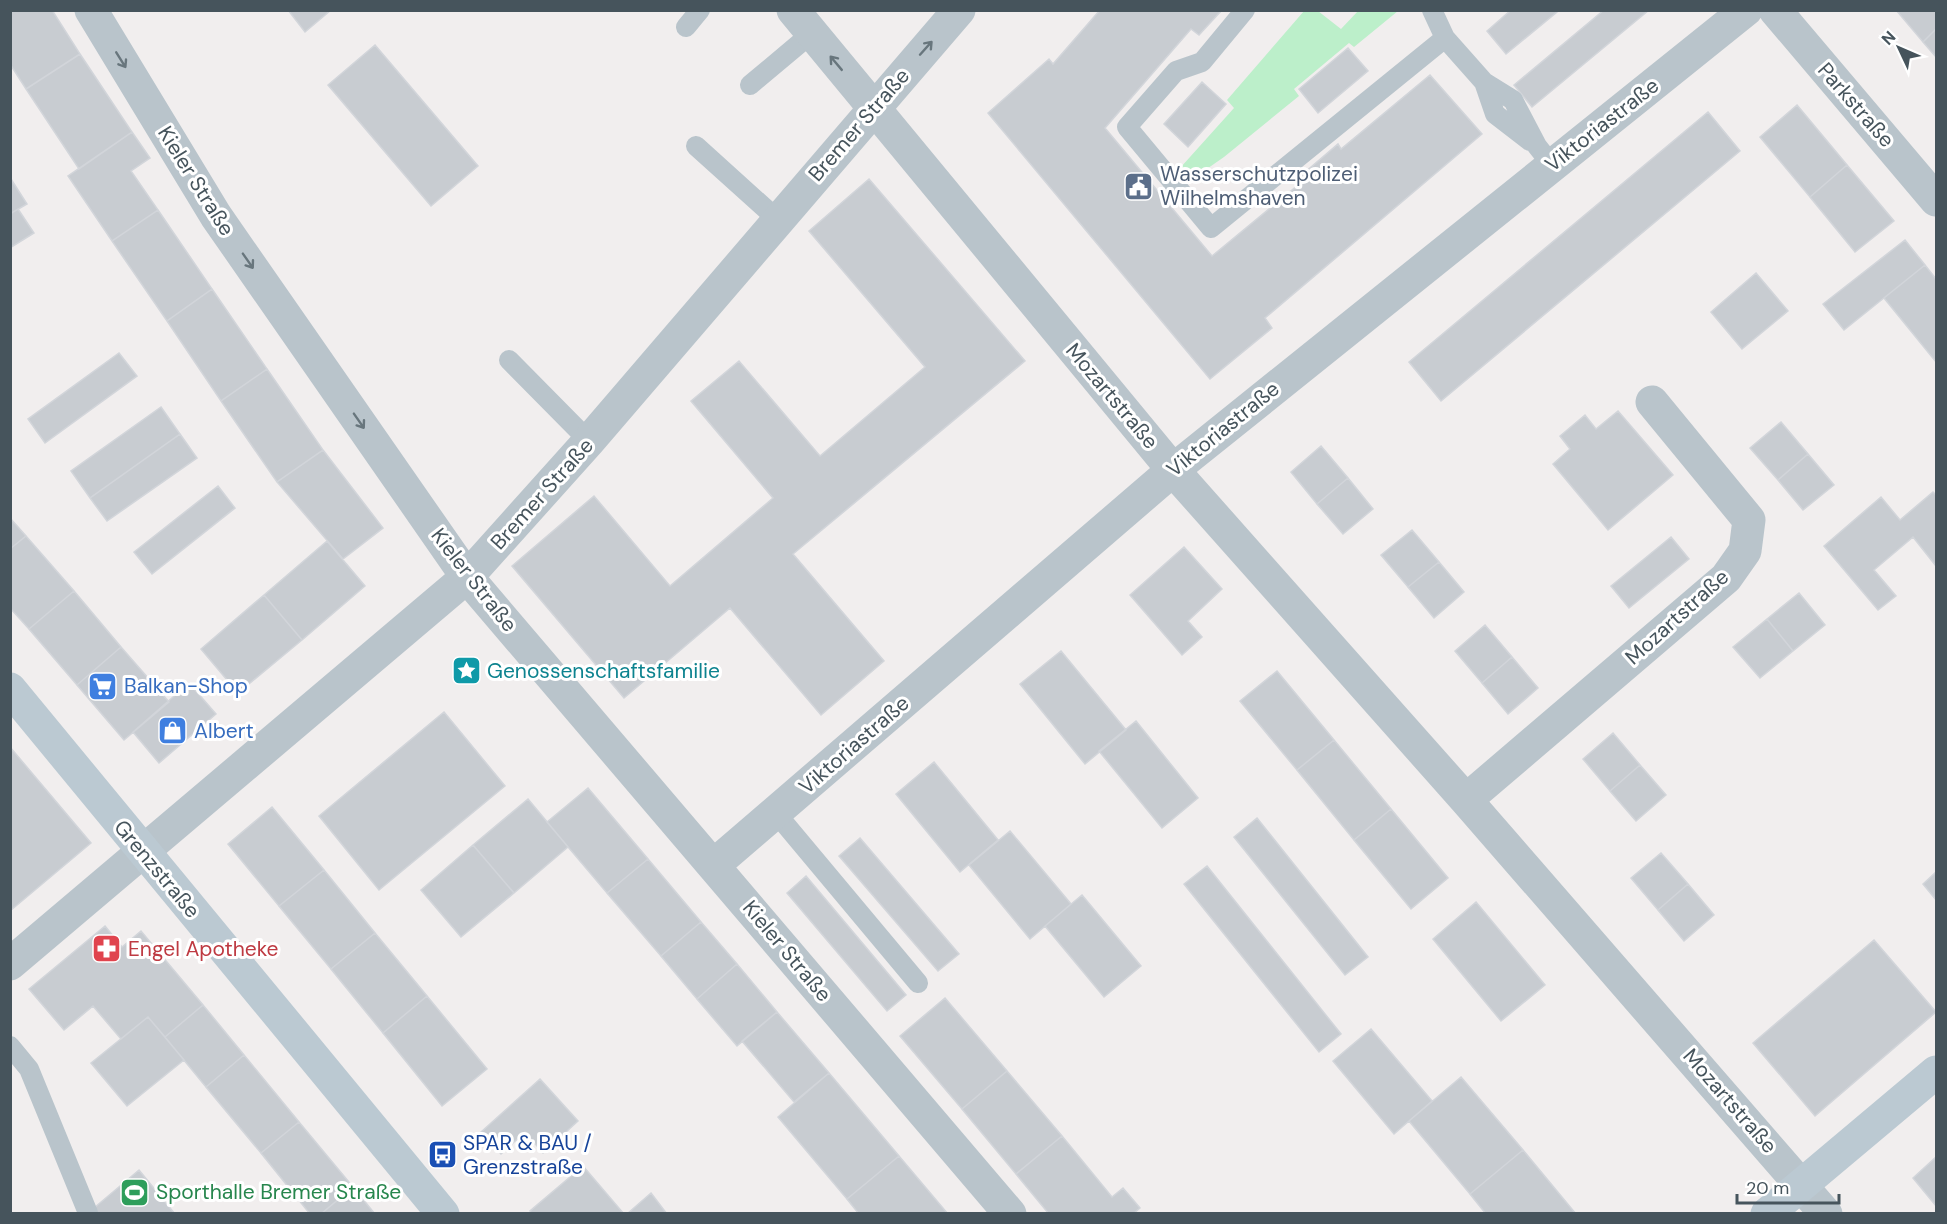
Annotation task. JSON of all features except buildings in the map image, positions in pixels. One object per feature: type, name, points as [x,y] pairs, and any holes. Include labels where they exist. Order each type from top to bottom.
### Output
[{"type":"main road","name":"Grenzstraße","points":[[10,689],[141,851],[443,1214]]},
{"type":"main road","points":[[1767,1214],[1936,1072]]},
{"type":"street","name":"Kieler Straße","points":[[91,10],[216,216],[467,577],[1010,1214]]},
{"type":"street","name":"Bremer Straße","points":[[10,964],[467,577],[589,441],[959,10]]},
{"type":"street","name":"Viktoriastraße","points":[[714,865],[1544,155],[1746,10]]},
{"type":"street","name":"Parkstraße","points":[[1774,10],[1936,200]]},
{"type":"street","name":"Mozartstraße","points":[[802,22],[1173,470],[1466,800],[1826,1214]]},
{"type":"street","name":"Mozartstraße","points":[[1466,800],[1726,578],[1744,551],[1749,520],[1653,402]]},
{"type":"lane","points":[[686,27],[700,10]]},
{"type":"lane","points":[[1245,10],[1202,62],[1176,71],[1127,127],[1211,228],[1445,38]]},
{"type":"lane","points":[[1432,10],[1445,38],[1484,82],[1495,114],[1544,155]]},
{"type":"lane","points":[[750,85],[802,22]]},
{"type":"lane","points":[[696,146],[778,220]]},
{"type":"lane","points":[[509,360],[589,441]]},
{"type":"lane","points":[[775,812],[918,983]]},
{"type":"lane","points":[[10,1047],[29,1069],[88,1213]]},
{"type":"green space","points":[[1304,11],[1318,11],[1341,29],[1358,11],[1398,11],[1354,47],[1349,43],[1294,89],[1299,96],[1224,157],[1191,180],[1181,167],[1234,108],[1227,100]]},
{"type":"place","name":"Wasserschutzpolizei Wilhelmshaven","points":[[1139,186]]},
{"type":"place","name":"Genossenschaftsfamilie","points":[[466,671]]},
{"type":"place","name":"Balkan-Shop","points":[[103,686]]},
{"type":"place","name":"Albert","points":[[173,731]]},
{"type":"place","name":"Engel Apotheke","points":[[107,949]]},
{"type":"place","name":"SPAR & BAU / Grenzstraße","points":[[442,1155]]},
{"type":"place","name":"Sporthalle Bremer Straße","points":[[135,1192]]}]
